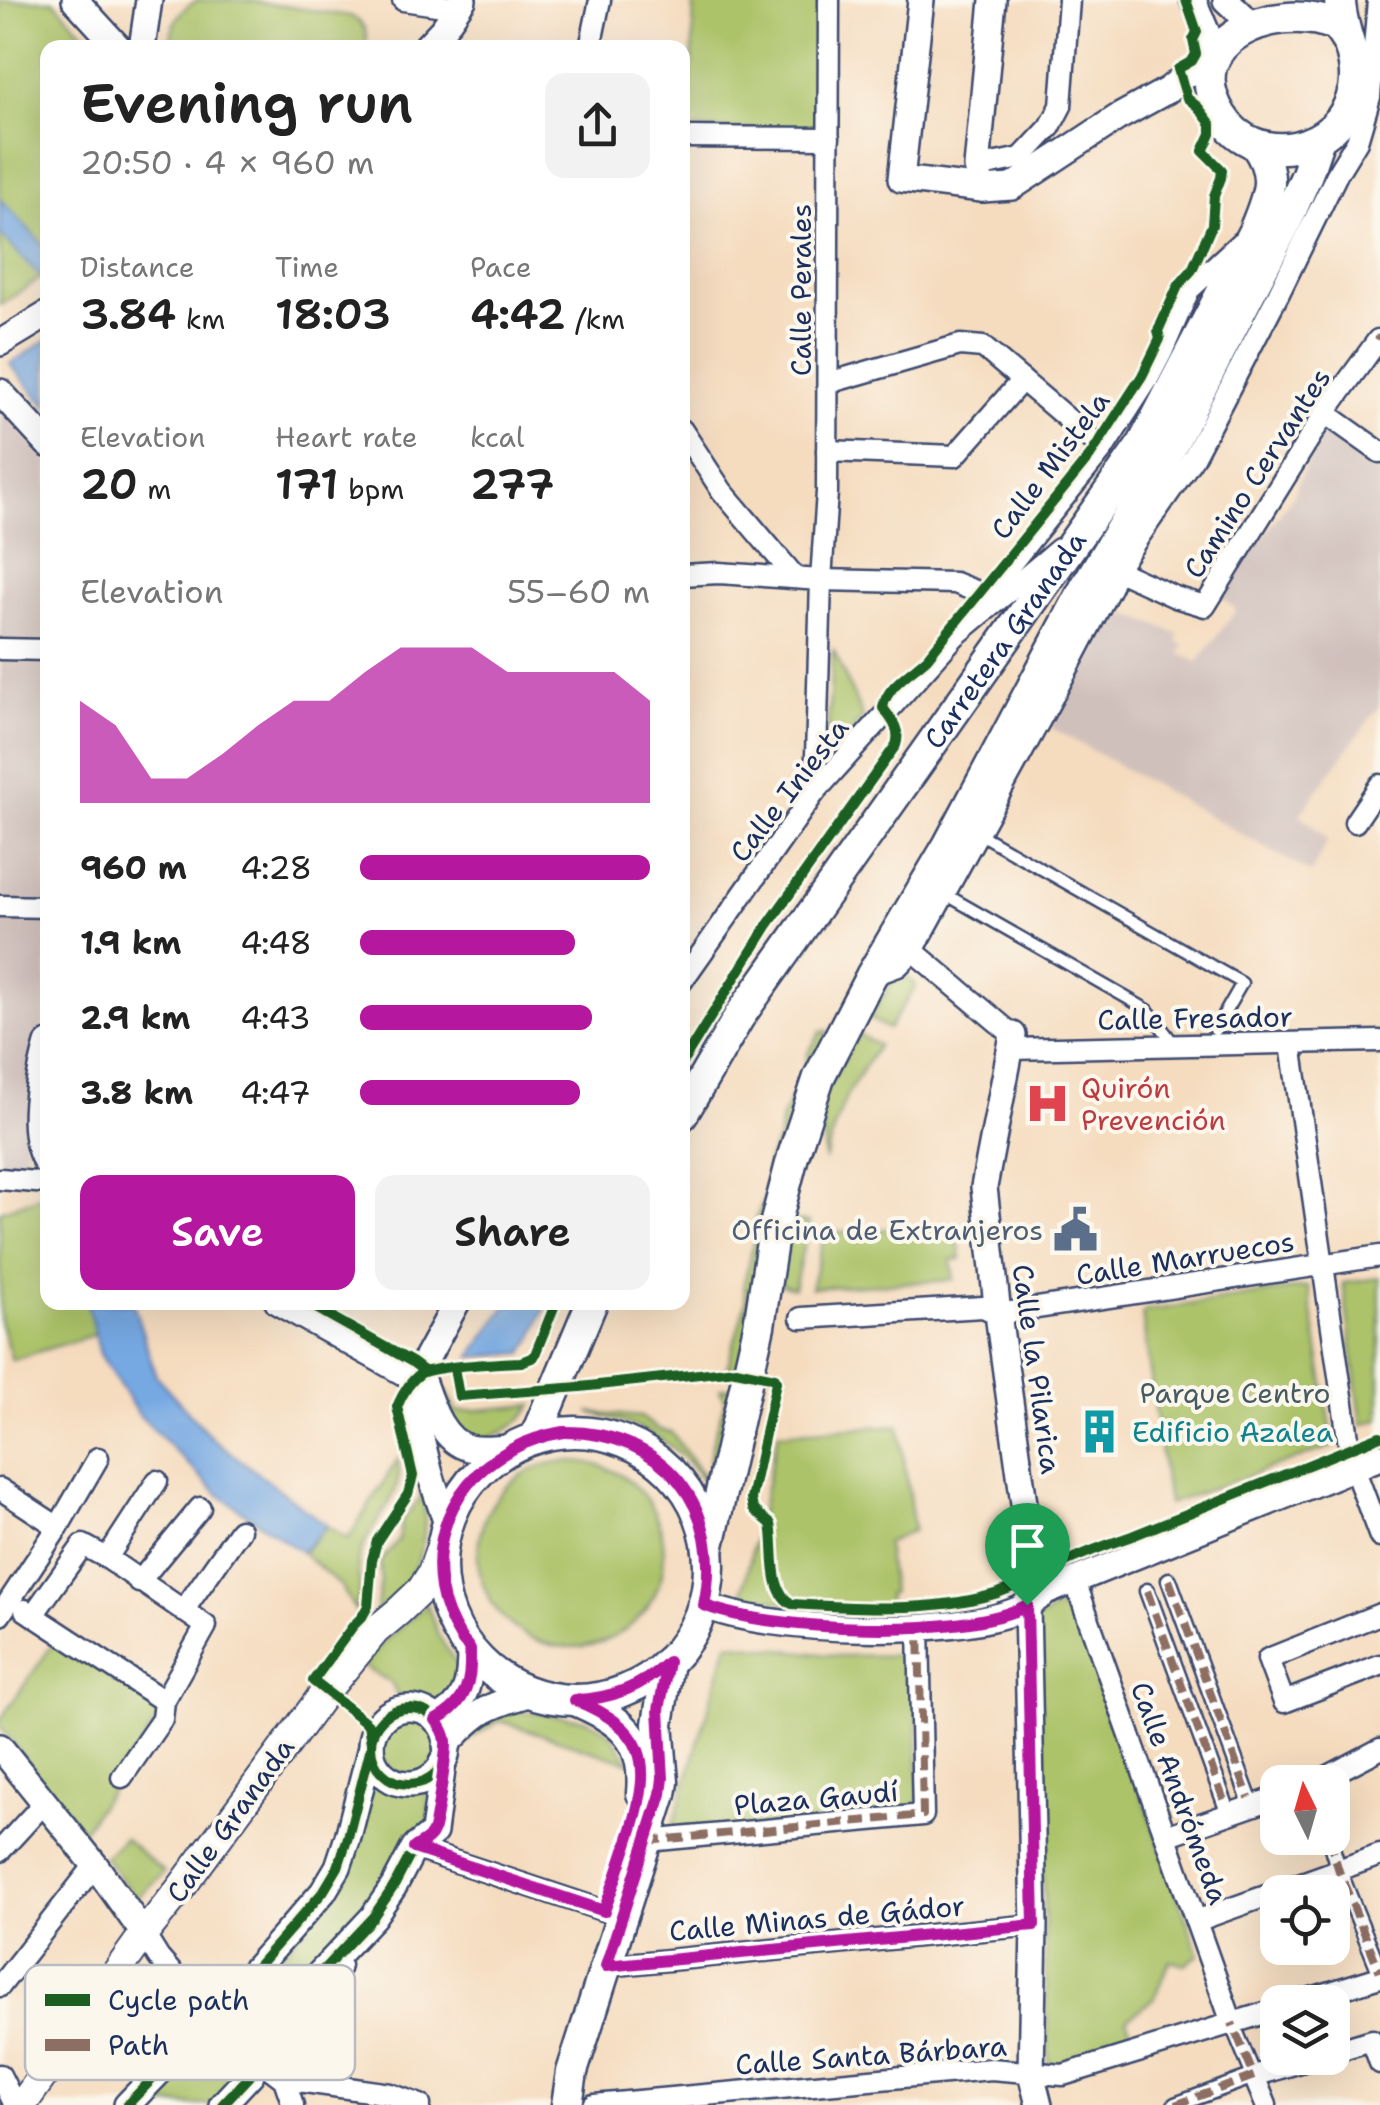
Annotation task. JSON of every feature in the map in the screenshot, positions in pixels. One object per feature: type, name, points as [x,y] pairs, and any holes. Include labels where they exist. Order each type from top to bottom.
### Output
[{"type":"main road","name":"Carretera Granada","points":[[708,1550],[759,1326],[774,1229],[819,1077],[871,976],[1104,582],[1285,224],[1320,139],[1336,126],[1349,107],[1355,86],[1355,64],[1340,0]]},
{"type":"main road","points":[[1212,98],[1214,52],[1234,8],[1272,2],[1294,4],[1316,11],[1335,24],[1348,43]]},
{"type":"main road","name":"Carretera Granada","points":[[690,1100],[739,1017],[1143,444],[1267,198],[1267,160],[1222,118],[1212,98]]},
{"type":"main road","points":[[1254,144],[1298,148],[1320,139]]},
{"type":"main road","points":[[523,1443],[588,1310]]},
{"type":"main road","points":[[564,1432],[584,1432],[623,1441],[641,1449],[673,1474],[686,1490],[703,1526],[708,1550],[704,1605],[686,1641],[643,1682],[596,1699],[545,1697],[499,1677],[470,1650],[454,1625],[446,1606],[440,1567],[452,1508],[475,1475],[523,1443],[564,1432]]},
{"type":"main road","name":"Calle Granada","points":[[121,1965],[363,1644],[422,1589],[432,1574],[444,1533]]},
{"type":"main road","points":[[568,2105],[572,2072],[663,1782],[659,1710],[668,1662]]},
{"type":"main road","points":[[546,2105],[595,1936],[642,1796],[643,1765],[632,1737],[607,1714],[575,1700]]},
{"type":"main road","name":"Calle Granada","points":[[19,2105],[37,2080]]},
{"type":"street","points":[[75,0],[112,40]]},
{"type":"street","points":[[143,40],[149,0]]},
{"type":"street","points":[[404,0],[446,26]]},
{"type":"street","points":[[592,40],[600,0]]},
{"type":"street","name":"Calle Perales","points":[[814,792],[827,492],[830,0]]},
{"type":"street","points":[[920,0],[901,180],[980,178],[1012,187],[1117,118],[1168,90],[1214,52],[1198,3]]},
{"type":"street","points":[[980,178],[993,0]]},
{"type":"street","points":[[980,178],[1021,158],[1050,127],[1061,106],[1068,0]]},
{"type":"street","name":"Carretera Granada","points":[[871,976],[898,966],[913,950],[1057,689],[1104,582],[1192,458],[1278,295],[1357,141],[1370,97],[1378,0]]},
{"type":"street","points":[[1168,90],[1212,98]]},
{"type":"street","points":[[690,137],[829,138]]},
{"type":"street","points":[[1298,194],[1313,223]]},
{"type":"street","name":"Calle Mistela","points":[[955,636],[1103,449],[1148,379],[1189,290],[1254,230]]},
{"type":"street","points":[[0,343],[40,319]]},
{"type":"street","name":"Camino Cervantes","points":[[1104,582],[1205,606],[1324,413],[1378,340]]},
{"type":"street","points":[[828,384],[960,345],[984,347],[1103,449]]},
{"type":"street","points":[[827,451],[955,456],[1022,380]]},
{"type":"street","points":[[0,392],[40,435]]},
{"type":"street","points":[[1324,413],[1380,452]]},
{"type":"street","points":[[690,442],[722,491],[795,576]]},
{"type":"street","name":"Calle Iniesta","points":[[690,970],[814,792],[955,636],[1088,525]]},
{"type":"street","points":[[690,575],[955,583],[985,595]]},
{"type":"street","points":[[0,649],[40,650]]},
{"type":"street","points":[[1355,822],[1380,785]]},
{"type":"street","points":[[0,906],[40,907]]},
{"type":"street","points":[[913,950],[1012,1042]]},
{"type":"street","name":"Calle Fresador","points":[[1012,1042],[1177,1046],[1380,1042]]},
{"type":"street","name":"Calle la Pilarica","points":[[1012,1042],[984,1186],[1034,1576],[1027,1605],[1034,1925],[1031,2074],[1039,2105]]},
{"type":"street","points":[[1291,1044],[1354,1468],[1380,1537]]},
{"type":"street","points":[[40,1092],[40,1152]]},
{"type":"street","points":[[7,1179],[31,1158],[37,1140]]},
{"type":"street","points":[[7,1179],[40,1183]]},
{"type":"street","name":"Calle Marruecos","points":[[801,1318],[983,1307],[998,1314],[1380,1256]]},
{"type":"street","points":[[292,1310],[423,1383],[434,1416],[468,1448],[523,1443]]},
{"type":"street","points":[[444,1533],[412,1407],[415,1378],[453,1310]]},
{"type":"street","points":[[704,1605],[746,1618],[840,1627],[919,1626],[996,1617],[1027,1605],[1046,1592],[1380,1457]]},
{"type":"street","points":[[98,1458],[5,1607],[33,1615],[164,1702]]},
{"type":"street","points":[[107,1558],[157,1481]]},
{"type":"street","points":[[0,1489],[58,1526]]},
{"type":"street","points":[[139,1582],[200,1508]]},
{"type":"street","points":[[183,1611],[240,1530]]},
{"type":"street","points":[[33,1615],[84,1545],[206,1626],[164,1702],[162,1719],[122,1777]]},
{"type":"street","points":[[1169,1580],[1249,1798]]},
{"type":"street","name":"Calle Andrómeda","points":[[1075,1581],[1232,2023]]},
{"type":"street","points":[[1146,1590],[1226,1806]]},
{"type":"street","points":[[1380,1614],[1268,1659],[1284,1702],[1380,1665]]},
{"type":"street","name":"Plaza Gaudí","points":[[647,1842],[922,1815],[919,1626]]},
{"type":"street","points":[[436,1720],[457,1706],[465,1693],[470,1650]]},
{"type":"street","points":[[1183,1688],[1206,1681]]},
{"type":"street","points":[[371,1748],[386,1776],[407,1784],[428,1778],[476,1715],[532,1693]]},
{"type":"street","points":[[1194,1717],[1216,1708]]},
{"type":"street","points":[[257,1965],[330,1882],[348,1837],[377,1726],[394,1711],[416,1709],[436,1720],[443,1729],[445,1753],[436,1828],[414,1848],[386,1899],[328,1965]]},
{"type":"street","points":[[0,1747],[95,1865],[165,1965]]},
{"type":"street","points":[[1349,1765],[1380,1749]]},
{"type":"street","points":[[0,1851],[44,1803]]},
{"type":"street","points":[[1166,1836],[1260,1803]]},
{"type":"street","points":[[414,1848],[604,1911]]},
{"type":"street","points":[[1335,1855],[1380,1974],[1348,1985]]},
{"type":"street","points":[[1196,1921],[1380,1855]]},
{"type":"street","points":[[0,1986],[95,1865]]},
{"type":"street","name":"Calle Minas de Gádor","points":[[606,1966],[1034,1925]]},
{"type":"street","name":"Calle Santa Bárbara","points":[[594,2105],[991,2070],[1063,2075],[1260,2014]]},
{"type":"street","points":[[1232,2023],[1266,2105]]},
{"type":"street","points":[[1350,2047],[1372,2040],[1380,2063]]},
{"type":"street","points":[[1174,2105],[1260,2074]]},
{"type":"street","points":[[0,2075],[19,2105]]},
{"type":"street","points":[[128,2105],[152,2080]]},
{"type":"street","points":[[222,2105],[245,2080]]},
{"type":"street","points":[[294,2105],[284,2080],[390,2094],[420,2105]]},
{"type":"lane","points":[[978,833],[1242,983],[1215,1030]]},
{"type":"lane","points":[[944,894],[1148,1010],[1177,1046]]},
{"type":"shaded area","points":[[0,405],[40,453],[40,1041],[34,1063],[24,1165],[0,1172]]},
{"type":"shaded area","points":[[1320,430],[1380,473],[1380,705],[1300,814],[1328,840],[1311,873],[1050,727],[1112,608],[1179,634],[1177,642],[1184,645],[1180,654],[1198,662],[1236,610],[1220,595],[1293,496]]},
{"type":"green space","points":[[0,0],[53,0],[90,40],[40,40],[40,279],[0,305]]},
{"type":"green space","points":[[198,0],[244,0],[350,16],[364,28],[366,40],[171,40],[177,19]]},
{"type":"green space","points":[[694,0],[823,0],[822,129],[690,130]]},
{"type":"green space","points":[[833,649],[863,717],[834,748],[827,738]]},
{"type":"green space","points":[[901,973],[915,988],[888,1029],[869,1018]]},
{"type":"green space","points":[[828,1031],[741,1366],[727,1368],[746,1302],[744,1283],[754,1241],[754,1222],[765,1198],[768,1160],[779,1137],[782,1117],[804,1074],[808,1053],[821,1032]]},
{"type":"green space","points":[[858,1034],[878,1045],[847,1095],[825,1161],[821,1097]]},
{"type":"green space","points":[[40,1197],[40,1310],[98,1310],[106,1331],[12,1360],[0,1322],[0,1211]]},
{"type":"green space","points":[[791,1222],[809,1222],[794,1288],[780,1284]]},
{"type":"green space","points":[[956,1225],[961,1259],[951,1260],[954,1280],[811,1288],[825,1233]]},
{"type":"green space","points":[[1380,1278],[1380,1419],[1362,1425],[1343,1283]]},
{"type":"green space","name":"Parque Centro","points":[[1308,1287],[1334,1446],[1168,1504],[1142,1314]]},
{"type":"green space","points":[[432,1374],[448,1393],[456,1412],[533,1405],[511,1427],[495,1435],[469,1434],[449,1417]]},
{"type":"green space","points":[[736,1387],[708,1489],[684,1458],[657,1437],[589,1412],[641,1417],[657,1429],[672,1433],[706,1480],[725,1401],[720,1389]]},
{"type":"green space","points":[[899,1425],[914,1530],[886,1543],[892,1593],[888,1594],[889,1606],[796,1604],[742,1595],[778,1433]]},
{"type":"green space","points":[[398,1459],[396,1487],[358,1564],[356,1612],[341,1586],[303,1553],[327,1526],[348,1539]]},
{"type":"green space","points":[[571,1461],[607,1468],[637,1488],[657,1518],[664,1554],[657,1590],[637,1620],[607,1640],[571,1647],[535,1640],[505,1620],[485,1590],[478,1554],[485,1518],[505,1488],[535,1468]]},
{"type":"green space","points":[[420,1476],[425,1517],[421,1552],[405,1584],[376,1613],[380,1562],[399,1539],[402,1520],[421,1498]]},
{"type":"green space","points":[[427,1604],[438,1635],[459,1668],[457,1689],[435,1704],[399,1699],[391,1683],[363,1666],[381,1644]]},
{"type":"green space","points":[[1056,1609],[1077,1613],[1199,1955],[1185,1964],[1170,1960],[1154,1998],[1126,2020],[1133,2035],[1158,2025],[1165,2029],[1171,2025],[1175,2031],[1049,2071],[1035,1621]]},
{"type":"green space","points":[[57,1638],[159,1705],[161,1715],[81,1833],[0,1726],[0,1720]]},
{"type":"green space","points":[[728,1643],[837,1656],[916,1655],[919,1811],[670,1836]]},
{"type":"green space","points":[[513,1710],[587,1720],[608,1731],[631,1763],[500,1721],[458,1746],[473,1729]]},
{"type":"green space","points":[[409,1716],[430,1725],[439,1746],[430,1767],[409,1776],[388,1767],[379,1746],[388,1725]]},
{"type":"green space","points":[[375,1779],[400,1790],[427,1788],[430,1828],[385,1891],[315,1965],[272,1965],[327,1902]]},
{"type":"green space","points":[[124,1838],[164,1872],[136,1899],[104,1857]]},
{"type":"green space","points":[[159,2080],[232,2080],[216,2105],[133,2105]]},
{"type":"water","points":[[0,199],[40,242],[40,276],[0,234]]},
{"type":"water","points":[[40,345],[40,399],[10,364]]},
{"type":"water","points":[[89,1310],[135,1310],[156,1376],[213,1439],[327,1526],[301,1552],[218,1494],[138,1414],[100,1354]]},
{"type":"water","points":[[503,1310],[544,1310],[523,1353],[471,1357]]},
{"type":"marked path","points":[[1378,340],[1380,336]]},
{"type":"marked path","points":[[1169,1580],[1249,1798]]},
{"type":"marked path","points":[[1147,1591],[1226,1806]]},
{"type":"marked path","points":[[647,1841],[923,1815],[919,1626]]},
{"type":"marked path","points":[[1334,1855],[1380,1972]]},
{"type":"marked path","points":[[1175,2105],[1254,2076],[1232,2023]]},
{"type":"cycle path","points":[[690,1050],[767,926],[896,745],[896,730],[883,708],[889,693],[927,658],[1090,456],[1142,376],[1160,339],[1158,331],[1178,286],[1192,270],[1212,225],[1214,196],[1222,170],[1203,151],[1211,124],[1187,98],[1178,69],[1196,54],[1193,40],[1197,32],[1186,0]]},
{"type":"cycle path","points":[[319,1310],[424,1371]]},
{"type":"cycle path","points":[[371,1743],[368,1724],[313,1681],[368,1606],[377,1541],[408,1494],[413,1476],[397,1407],[412,1381],[427,1371],[521,1362],[534,1357],[553,1310]]},
{"type":"cycle path","points":[[454,1368],[459,1396],[736,1370],[775,1378],[751,1499],[753,1509],[771,1524],[776,1580],[784,1598],[792,1604],[918,1606],[991,1595],[1083,1554],[1380,1436]]},
{"type":"cycle path","points":[[409,1708],[436,1719],[447,1746],[436,1773],[409,1784],[382,1773],[371,1746],[382,1719],[409,1708]]},
{"type":"cycle path","points":[[259,1965],[323,1892],[338,1867],[371,1747]]},
{"type":"cycle path","points":[[328,1965],[373,1917],[414,1848],[434,1832],[443,1762]]},
{"type":"cycle path","points":[[127,2105],[151,2080]]},
{"type":"cycle path","points":[[222,2105],[245,2080]]},
{"type":"place","name":"Quirón Prevención","points":[[1048,1104]]},
{"type":"place","name":"Officina de Extranjeros","points":[[1076,1230]]},
{"type":"place","name":"Edificio Azalea","points":[[1099,1432]]},
{"type":"route","points":[[584,1432],[623,1441],[658,1460],[696,1507],[708,1550],[704,1605],[720,1612],[796,1624],[899,1627],[996,1617],[1027,1605],[1034,1925],[606,1966],[661,1794],[658,1724],[668,1662],[624,1691],[575,1700],[607,1714],[624,1727],[643,1765],[642,1796],[604,1911],[414,1848],[431,1836],[437,1824],[446,1740],[436,1720],[457,1706],[470,1675],[470,1650],[454,1625],[441,1587],[445,1527],[452,1508],[475,1475],[525,1441],[544,1435],[584,1432]]}]
